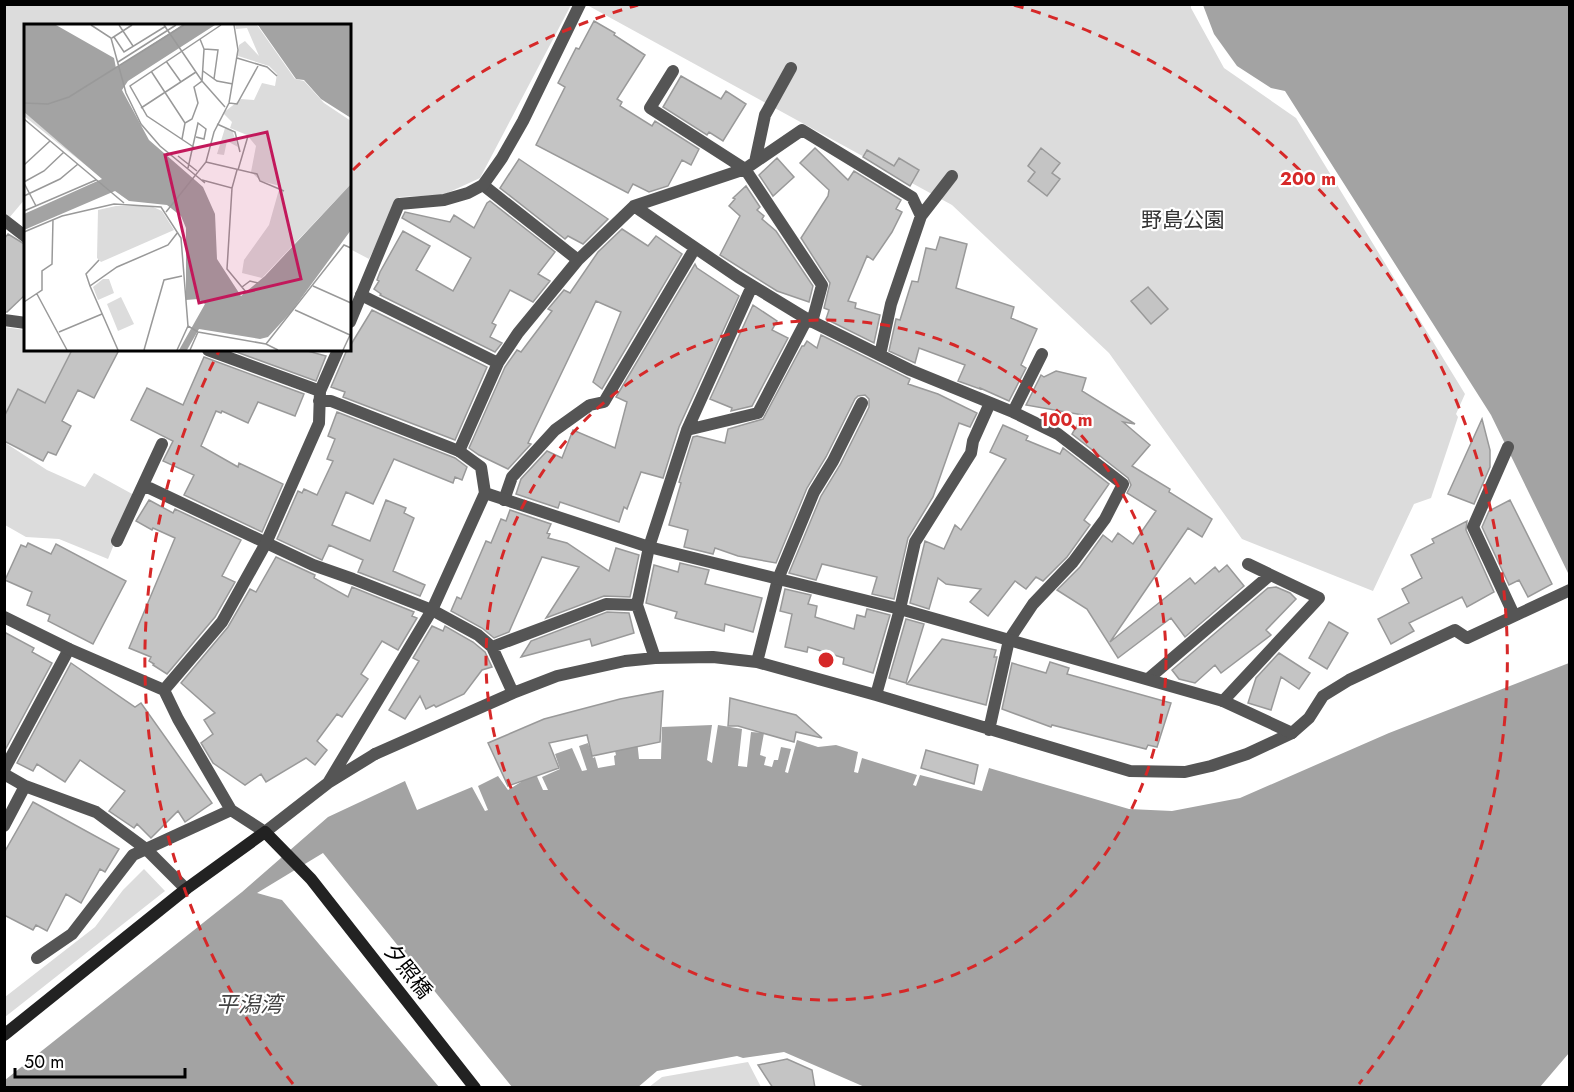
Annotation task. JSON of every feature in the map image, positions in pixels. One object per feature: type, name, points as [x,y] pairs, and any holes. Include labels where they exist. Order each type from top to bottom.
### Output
[{"type":"street","points":[[351,320],[399,204],[444,200],[468,193],[483,185],[502,158],[523,121],[580,4]]},
{"type":"street","points":[[750,166],[765,116],[791,68]]},
{"type":"street","points":[[673,71],[650,108],[750,166],[822,285],[809,320],[758,414],[687,430]]},
{"type":"street","points":[[459,451],[498,363],[518,333],[578,260],[634,206],[750,166],[802,130],[912,197],[921,216]]},
{"type":"street","points":[[880,355],[891,303],[921,216],[952,176]]},
{"type":"street","points":[[483,185],[578,260]]},
{"type":"street","points":[[634,206],[752,286],[809,320],[910,370],[1013,412],[1058,434],[1123,484],[1105,519],[1072,562],[1033,604],[1009,640],[989,730]]},
{"type":"street","points":[[4,220],[24,235]]},
{"type":"street","points":[[504,500],[512,477],[555,430],[590,405],[604,402],[695,248]]},
{"type":"street","points":[[655,658],[636,604],[649,547],[687,430],[752,286]]},
{"type":"street","points":[[361,295],[498,363]]},
{"type":"street","points":[[4,320],[24,323]]},
{"type":"street","points":[[164,690],[222,622],[266,543],[319,423],[319,396],[338,351]]},
{"type":"street","points":[[225,353],[319,396],[459,451],[481,467],[485,493],[432,610],[328,783]]},
{"type":"street","points":[[1013,412],[1042,354]]},
{"type":"street","points":[[757,662],[778,579],[814,492],[833,461],[862,403]]},
{"type":"street","points":[[876,695],[900,609],[915,542],[972,453],[973,441],[990,403]]},
{"type":"street","points":[[117,541],[162,444]]},
{"type":"street","points":[[1508,447],[1473,527],[1515,615]]},
{"type":"street","points":[[143,485],[314,565],[432,610],[478,635],[492,647],[513,693]]},
{"type":"street","points":[[485,493],[649,547],[900,609],[1223,701],[1292,733]]},
{"type":"street","points":[[1223,701],[1319,598],[1248,564]]},
{"type":"street","points":[[1148,679],[1270,575]]},
{"type":"street","points":[[4,1035],[81,976],[186,889],[266,832],[328,783],[375,754],[557,675],[625,661],[655,658],[713,657],[757,662],[1130,771],[1185,772],[1221,764],[1292,733],[1309,718],[1323,696],[1349,680],[1455,630],[1467,638],[1569,590]]},
{"type":"street","points":[[492,647],[606,604],[636,604]]},
{"type":"street","points":[[4,616],[69,649],[164,690],[178,719],[231,810],[266,832]]},
{"type":"street","points":[[69,649],[4,772],[26,786],[96,812],[146,849],[186,889]]},
{"type":"street","points":[[4,826],[26,786]]},
{"type":"street","points":[[37,958],[72,934],[133,855],[231,810]]},
{"type":"street","name":"夕照橋","points":[[266,832],[311,879],[475,1088]]},
{"type":"green space","points":[[4,5],[571,5],[480,178],[443,195],[399,197],[369,259],[351,250],[351,24],[24,24],[24,200],[9,218],[4,214]]},
{"type":"green space","name":"野島公園","points":[[587,5],[1191,5],[1224,68],[1296,118],[1465,394],[1456,414],[1458,417],[1431,498],[1414,504],[1373,591],[1242,539],[1109,353],[952,205]]},
{"type":"green space","points":[[4,327],[24,330],[24,351],[71,351],[56,380],[51,406],[5,417]]},
{"type":"green space","points":[[4,442],[47,470],[85,487],[94,473],[134,495],[108,559],[59,539],[26,537],[5,525]]},
{"type":"green space","points":[[144,869],[165,891],[5,1017],[5,997],[95,927],[123,890]]},
{"type":"green space","points":[[748,1062],[761,1087],[649,1087],[662,1077]]},
{"type":"water","points":[[1203,5],[1569,5],[1569,575],[1491,415],[1285,91],[1271,88],[1237,66],[1214,34]]},
{"type":"water","name":"平潟湾","points":[[1569,663],[1569,1053],[1540,1087],[867,1088],[784,1052],[743,1058],[737,1056],[657,1071],[637,1088],[5,1088],[5,1080],[242,892],[328,817],[405,781],[417,810],[472,787],[485,811],[488,810],[478,786],[498,776],[508,790],[521,782],[514,767],[531,763],[543,790],[548,790],[542,777],[560,769],[555,754],[572,748],[582,771],[587,770],[579,746],[588,743],[598,768],[615,765],[614,756],[616,755],[612,739],[636,731],[639,759],[661,759],[662,727],[712,725],[707,760],[712,763],[718,725],[742,729],[738,766],[747,767],[751,732],[764,733],[760,755],[766,757],[764,765],[772,767],[774,760],[778,760],[781,747],[791,749],[785,772],[788,773],[797,740],[818,747],[836,745],[858,752],[854,772],[858,773],[862,758],[917,775],[913,785],[916,786],[920,775],[982,791],[989,768],[1129,809],[1172,811],[1240,798],[1389,733]]},
{"type":"pier","points":[[323,853],[512,1087],[439,1087],[282,900],[257,893]]},
{"type":"building","points":[[594,21],[645,55],[617,99],[622,102],[620,106],[652,126],[655,121],[699,149],[691,165],[682,160],[668,186],[649,192],[633,184],[628,193],[536,145],[565,87],[558,83],[576,48],[579,49]]},
{"type":"building","points":[[681,76],[721,99],[726,91],[746,104],[723,141],[709,132],[707,135],[663,107]]},
{"type":"building","points":[[815,148],[848,180],[854,171],[901,200],[896,209],[902,212],[892,232],[873,260],[867,256],[848,301],[856,303],[855,308],[880,315],[874,343],[826,319],[829,310],[824,308],[830,283],[801,238],[828,196],[829,190],[800,163]]},
{"type":"building","points":[[1041,148],[1060,163],[1052,173],[1060,179],[1047,196],[1028,181],[1035,172],[1028,166]]},
{"type":"building","points":[[867,150],[894,166],[899,158],[919,170],[910,186],[863,157]]},
{"type":"building","points":[[777,158],[794,177],[773,196],[759,175]]},
{"type":"building","points":[[519,159],[608,219],[583,244],[568,236],[565,239],[500,188]]},
{"type":"building","points":[[746,186],[760,207],[757,210],[764,216],[762,219],[776,231],[813,286],[809,302],[777,291],[720,255],[740,216],[729,206],[735,199],[733,198]]},
{"type":"building","points":[[490,201],[555,252],[538,274],[550,281],[533,302],[510,290],[492,323],[496,325],[490,337],[502,343],[495,352],[380,295],[374,289],[379,281],[377,280],[380,272],[403,231],[430,246],[416,270],[453,291],[471,258],[402,218],[405,212],[450,222],[454,215],[474,228]]},
{"type":"building","points":[[622,229],[648,246],[656,236],[682,254],[602,389],[593,382],[621,312],[596,301],[528,443],[531,444],[508,469],[479,455],[469,448],[505,367],[517,350],[521,352],[552,311],[548,309],[564,290],[570,293],[598,252]]},
{"type":"building","points":[[8,234],[24,244],[24,296],[7,312],[4,312],[4,239]]},
{"type":"building","points":[[940,237],[967,244],[956,288],[1014,307],[1011,318],[1037,329],[1021,365],[1026,368],[1009,401],[958,381],[965,365],[919,348],[915,363],[889,351],[896,319],[900,320],[912,281],[918,282],[926,248],[936,250]]},
{"type":"building","points":[[695,264],[697,268],[739,296],[679,427],[663,478],[641,472],[627,509],[624,507],[619,522],[560,502],[558,508],[516,494],[521,479],[547,451],[562,458],[573,430],[615,448],[627,402],[616,397]]},
{"type":"building","points":[[1148,287],[1168,309],[1151,324],[1131,301]]},
{"type":"building","points":[[753,305],[777,321],[772,330],[788,338],[752,406],[731,411],[732,408],[710,399]]},
{"type":"building","points":[[372,310],[487,367],[455,440],[343,397],[345,392],[331,387],[346,352],[351,351],[351,344]]},
{"type":"building","points":[[821,335],[910,379],[908,384],[938,394],[977,413],[970,427],[959,423],[933,497],[908,538],[894,599],[872,594],[877,577],[822,564],[816,580],[789,573],[821,496],[840,465],[869,407],[869,399],[865,395],[855,399],[826,457],[807,488],[776,563],[738,556],[715,548],[713,554],[684,547],[688,530],[669,525],[693,437],[725,443],[728,429],[763,419],[802,346],[807,341],[817,348]]},
{"type":"building","points":[[71,351],[118,351],[94,398],[78,390],[62,421],[71,426],[56,455],[48,452],[43,461],[4,441],[4,417],[18,389],[45,403]]},
{"type":"building","points":[[234,351],[308,351],[326,356],[316,381]]},
{"type":"building","points":[[204,357],[304,394],[295,416],[258,402],[248,423],[222,411],[221,413],[216,411],[201,446],[238,467],[239,463],[283,484],[262,532],[184,495],[194,475],[163,461],[173,441],[131,420],[147,388],[183,405]]},
{"type":"building","points":[[1056,371],[1086,378],[1082,391],[1135,424],[1123,422],[1150,445],[1132,466],[1170,489],[1169,492],[1212,519],[1202,537],[1188,528],[1110,642],[1190,578],[1195,584],[1215,567],[1219,572],[1227,565],[1244,586],[1185,637],[1171,618],[1118,658],[1087,609],[1057,590],[1080,567],[1103,535],[1112,542],[1118,533],[1133,544],[1156,511],[1127,493],[1131,485],[1128,478],[1072,434],[1083,415],[1026,405],[1041,375],[1044,377]]},
{"type":"building","points":[[337,412],[455,458],[467,467],[462,480],[455,477],[453,483],[394,459],[373,504],[346,492],[332,525],[370,541],[386,500],[406,508],[404,513],[414,518],[393,571],[425,585],[420,596],[358,572],[363,560],[329,545],[322,560],[277,539],[298,491],[302,493],[304,489],[317,495],[333,461],[327,459],[335,439],[328,436]]},
{"type":"building","points":[[1482,419],[1490,450],[1490,467],[1474,504],[1448,494]]},
{"type":"building","points":[[1003,425],[1028,436],[1026,440],[1060,454],[1063,448],[1109,484],[1084,520],[1090,525],[1067,557],[1043,581],[1036,577],[1026,589],[1015,581],[988,616],[970,602],[981,589],[946,584],[938,578],[929,609],[910,603],[925,541],[944,549],[955,525],[961,530],[1006,459],[990,452]]},
{"type":"building","points":[[149,500],[173,513],[175,509],[241,540],[222,576],[235,582],[215,617],[167,674],[149,661],[151,657],[129,648],[175,538],[153,528],[152,530],[136,521]]},
{"type":"building","points":[[1510,500],[1552,584],[1528,597],[1519,580],[1509,585],[1482,527],[1489,511]]},
{"type":"building","points":[[510,510],[551,524],[547,533],[550,534],[548,538],[567,543],[609,571],[616,548],[639,555],[630,597],[604,596],[546,618],[579,567],[542,557],[509,632],[494,638],[482,628],[451,611],[457,597],[461,599],[486,541],[491,543],[501,519],[506,521]]},
{"type":"building","points":[[1467,521],[1466,530],[1494,592],[1467,607],[1462,597],[1409,623],[1414,631],[1391,644],[1378,619],[1409,603],[1402,589],[1422,578],[1411,555],[1434,543],[1432,539]]},
{"type":"building","points":[[28,543],[51,554],[56,544],[126,581],[93,644],[48,621],[50,615],[27,605],[32,592],[5,580],[21,545],[26,547]]},
{"type":"building","points":[[276,557],[315,575],[314,578],[348,597],[352,587],[414,612],[412,616],[417,618],[398,650],[382,641],[361,674],[368,679],[342,717],[337,714],[317,741],[327,750],[315,765],[306,758],[266,782],[261,774],[245,785],[213,763],[201,743],[213,734],[204,720],[215,713],[181,683],[228,627],[250,589],[256,592]]},
{"type":"building","points":[[680,563],[709,570],[705,584],[762,598],[753,632],[725,624],[724,631],[675,618],[677,612],[646,603],[654,565],[678,572]]},
{"type":"building","points":[[1276,587],[1290,593],[1296,599],[1266,630],[1271,635],[1221,673],[1215,665],[1195,683],[1179,679],[1172,670],[1268,588]]},
{"type":"building","points":[[785,589],[811,595],[808,604],[817,606],[815,617],[854,629],[857,615],[865,617],[867,609],[890,615],[873,673],[843,664],[844,658],[808,647],[807,652],[785,647],[792,614],[780,611]]},
{"type":"building","points":[[607,612],[629,613],[634,633],[592,646],[590,639],[521,657],[531,641]]},
{"type":"building","points":[[906,619],[924,624],[906,683],[889,678]]},
{"type":"building","points":[[1329,622],[1348,633],[1327,669],[1309,658]]},
{"type":"building","points":[[432,626],[443,631],[445,626],[473,642],[485,652],[492,667],[482,670],[464,694],[436,707],[434,705],[426,709],[420,696],[405,719],[389,710],[419,661],[413,658]]},
{"type":"building","points":[[4,632],[34,648],[32,652],[52,663],[4,752]]},
{"type":"building","points":[[942,639],[996,650],[994,657],[997,657],[986,705],[907,684]]},
{"type":"building","points":[[1279,653],[1310,673],[1299,689],[1281,677],[1271,710],[1248,703],[1256,678]]},
{"type":"building","points":[[1050,662],[1069,668],[1067,674],[1171,703],[1157,747],[1148,745],[1146,749],[1052,725],[1051,727],[1002,709],[1012,663],[1046,673]]},
{"type":"building","points":[[71,663],[135,707],[141,703],[212,803],[185,822],[178,811],[151,838],[137,824],[134,828],[109,811],[125,791],[80,760],[65,782],[37,764],[33,771],[17,763]]},
{"type":"building","points":[[663,691],[660,742],[592,756],[587,735],[549,743],[559,768],[508,786],[488,743],[544,719],[620,699]]},
{"type":"building","points":[[730,698],[796,715],[822,738],[796,732],[794,742],[738,726],[728,726]]},
{"type":"building","points":[[926,750],[978,765],[974,784],[921,768]]},
{"type":"building","points":[[33,802],[119,849],[105,872],[100,869],[81,903],[66,894],[47,931],[36,925],[33,930],[4,915],[4,853]]},
{"type":"building","points":[[787,1059],[812,1070],[815,1088],[773,1088],[758,1065]]}]
